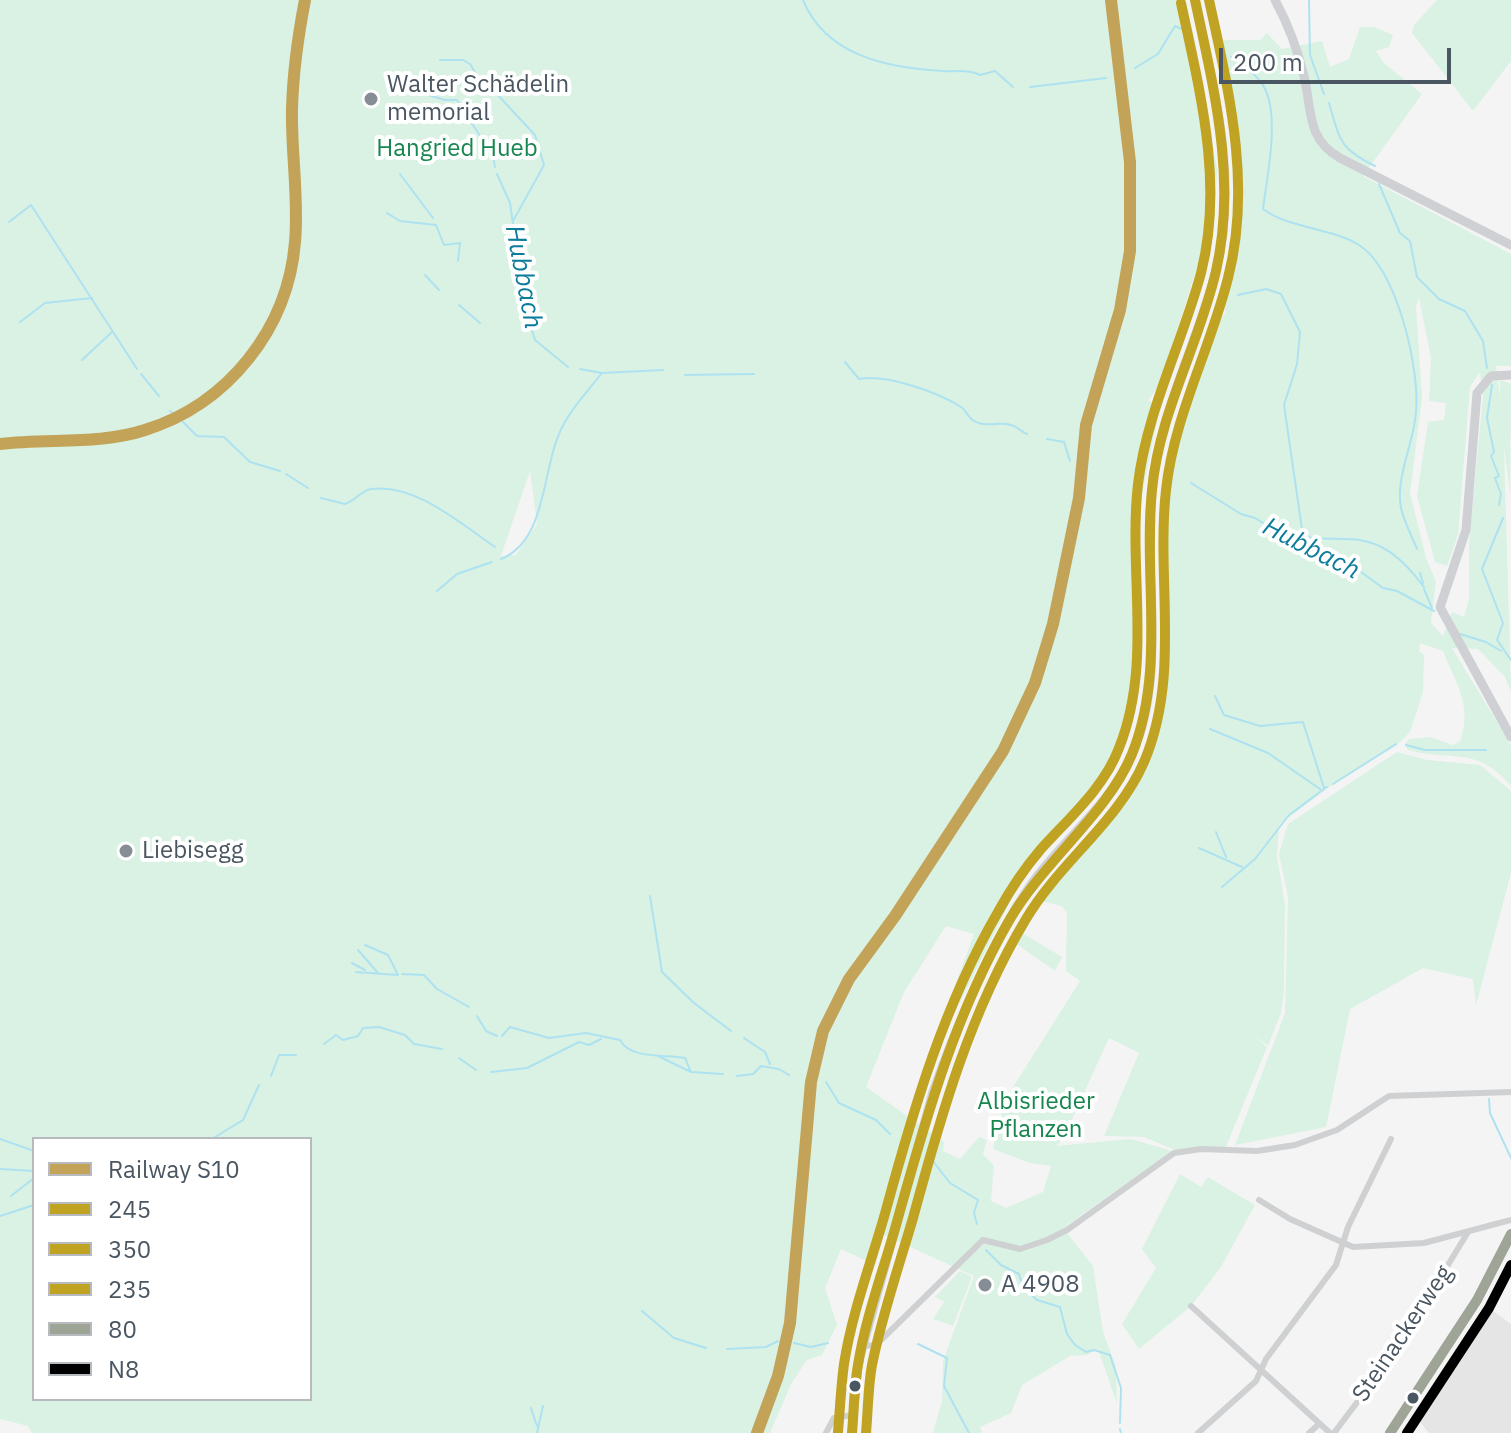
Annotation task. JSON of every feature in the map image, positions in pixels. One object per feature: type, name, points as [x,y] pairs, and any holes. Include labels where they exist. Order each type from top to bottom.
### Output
[{"type":"main road","points":[[852,1433],[863,1346],[933,1092],[948,1052],[1023,896],[1116,785],[1138,740],[1145,716],[1151,676],[1149,548],[1153,477],[1171,400],[1216,272],[1225,219],[1224,146],[1195,0]]},
{"type":"main road","points":[[1275,0],[1302,67],[1312,128],[1324,146],[1340,158],[1511,245]]},
{"type":"main road","points":[[1511,375],[1488,378],[1477,393],[1466,530],[1440,602],[1443,618],[1511,737]]},
{"type":"main road","points":[[1390,1433],[1470,1311],[1511,1234]]},
{"type":"street","points":[[863,1346],[876,1345],[983,1240],[1020,1249],[1047,1240],[1078,1222],[1174,1153],[1201,1149],[1257,1151],[1295,1145],[1337,1130],[1389,1096],[1511,1092]]},
{"type":"street","points":[[1198,1433],[1256,1381],[1266,1359],[1336,1265],[1348,1227],[1391,1139]]},
{"type":"street","points":[[1259,1200],[1343,1246],[1424,1243],[1511,1220]]},
{"type":"street","name":"Steinackerweg","points":[[1332,1433],[1397,1349],[1468,1232]]},
{"type":"street","points":[[1191,1306],[1261,1373],[1332,1433]]},
{"type":"street","points":[[826,1433],[834,1418],[852,1415]]},
{"type":"street","points":[[1309,1433],[1319,1424]]},
{"type":"shaded area","points":[[1485,1305],[1511,1324],[1511,1433],[1429,1433],[1415,1416]]},
{"type":"green space","points":[[0,0],[1181,0],[1192,61],[1199,66],[1217,169],[1214,229],[1198,264],[1160,385],[1148,400],[1160,407],[1138,513],[1139,676],[1129,728],[1118,755],[1091,800],[1043,843],[1029,864],[954,1014],[946,1010],[974,934],[946,926],[904,992],[866,1087],[944,1142],[943,1151],[960,1159],[979,1137],[987,1140],[983,1154],[994,1166],[991,1201],[1006,1208],[1043,1192],[1051,1166],[1030,1163],[993,1149],[1005,1100],[1080,981],[1066,971],[1067,913],[1062,906],[1036,900],[1031,914],[1022,920],[1039,892],[1135,784],[1156,727],[1165,676],[1161,558],[1171,442],[1196,364],[1208,337],[1225,313],[1225,288],[1236,231],[1239,172],[1216,40],[1260,40],[1267,33],[1282,49],[1322,41],[1330,67],[1349,59],[1360,27],[1374,27],[1393,35],[1389,47],[1376,51],[1384,63],[1422,94],[1363,176],[1511,254],[1511,366],[1496,366],[1500,397],[1500,380],[1511,384],[1510,494],[1504,448],[1511,692],[1505,677],[1478,649],[1452,648],[1511,745],[1511,786],[1499,773],[1475,760],[1408,750],[1405,744],[1409,739],[1430,737],[1453,745],[1460,741],[1464,728],[1461,695],[1443,651],[1420,643],[1419,651],[1424,655],[1423,692],[1410,732],[1397,745],[1328,788],[1279,825],[1277,857],[1285,905],[1281,1013],[1268,1046],[1253,1034],[1267,1047],[1225,1149],[1175,1150],[1144,1137],[1104,1136],[1139,1053],[1109,1038],[1063,1139],[1056,1146],[1131,1139],[1172,1151],[1063,1228],[1093,1266],[1103,1332],[1116,1367],[1117,1404],[1098,1349],[1087,1355],[1070,1356],[1022,1385],[1011,1413],[980,1427],[982,1433],[933,1433],[942,1401],[943,1361],[974,1276],[884,1235],[875,1265],[841,1249],[825,1288],[837,1325],[822,1355],[807,1360],[791,1384],[770,1433],[32,1433],[28,1426],[0,1419]],"holes":[[[1419,298],[1431,358],[1429,401],[1446,403],[1444,420],[1428,422],[1417,496],[1435,562],[1447,566],[1458,535],[1470,387],[1480,372],[1483,396],[1469,543],[1469,600],[1464,617],[1452,612],[1443,636],[1431,623],[1436,581],[1426,558],[1410,493],[1422,398],[1416,306]],[[530,471],[537,524],[516,555],[501,556]]]},
{"type":"green space","points":[[1437,0],[1511,0],[1511,61],[1473,111],[1412,33],[1414,25]]},
{"type":"green space","points":[[1397,752],[1427,760],[1480,765],[1511,791],[1511,873],[1476,1005],[1473,979],[1423,968],[1350,1009],[1326,1127],[1235,1145],[1285,1013],[1288,897],[1279,854],[1288,824]]},
{"type":"green space","points":[[1017,930],[1062,957],[1055,971],[1012,941]]},
{"type":"green space","points":[[1180,1174],[1201,1187],[1208,1177],[1255,1205],[1221,1267],[1191,1306],[1139,1349],[1122,1324],[1156,1268],[1142,1249]]},
{"type":"green space","points":[[960,1271],[972,1277],[953,1326],[933,1319],[944,1302],[935,1297]]},
{"type":"waterway","points":[[803,0],[813,19],[827,34],[861,55],[901,67],[967,71],[980,75],[995,71],[1013,87]]},
{"type":"waterway","points":[[1309,0],[1310,55],[1324,94]]},
{"type":"waterway","points":[[1135,68],[1158,54],[1175,26],[1182,29]]},
{"type":"waterway","points":[[1231,57],[1260,80],[1270,103],[1271,149],[1263,209],[1285,221],[1336,235],[1359,245],[1373,257],[1395,297],[1410,346],[1416,393],[1415,424],[1400,497],[1402,513],[1417,549]]},
{"type":"waterway","points":[[440,60],[463,60],[470,64],[484,87],[495,92],[535,135],[544,165],[513,221]]},
{"type":"waterway","points":[[1030,87],[1106,78]]},
{"type":"waterway","points":[[415,91],[445,100],[457,100],[493,156],[495,167]]},
{"type":"waterway","points":[[1329,103],[1343,142],[1354,154],[1375,166]]},
{"type":"waterway","points":[[400,174],[433,218]]},
{"type":"waterway","name":"Hubbach","points":[[497,174],[510,203],[525,308],[535,340],[568,367]]},
{"type":"waterway","points":[[1379,184],[1400,233],[1410,241],[1417,277],[1439,299],[1465,311],[1483,341],[1487,368]]},
{"type":"waterway","name":"Hubbach","points":[[9,222],[31,205],[137,369]]},
{"type":"waterway","points":[[387,213],[400,221],[436,225],[444,245],[460,243],[458,261]]},
{"type":"waterway","points":[[425,275],[439,290]]},
{"type":"waterway","points":[[1238,295],[1266,289],[1281,294],[1300,332],[1297,364],[1284,405],[1303,536],[1360,540],[1381,547],[1400,560],[1424,587]]},
{"type":"waterway","points":[[20,322],[45,303],[92,298]]},
{"type":"waterway","points":[[459,305],[480,323]]},
{"type":"waterway","points":[[82,360],[112,332]]},
{"type":"waterway","name":"Hubbach","points":[[845,362],[859,379],[883,379],[926,390],[963,408],[972,420],[1007,424],[1027,434]]},
{"type":"waterway","name":"Hubbach","points":[[580,369],[602,373],[663,370]]},
{"type":"waterway","name":"Hubbach","points":[[501,559],[516,550],[527,537],[535,522],[559,434],[602,373]]},
{"type":"waterway","name":"Hubbach","points":[[141,374],[159,396]]},
{"type":"waterway","name":"Hubbach","points":[[685,375],[754,374]]},
{"type":"waterway","points":[[1492,385],[1487,418],[1494,452],[1491,456],[1499,476],[1495,478],[1501,494],[1499,505]]},
{"type":"waterway","name":"Hubbach","points":[[170,411],[174,414]]},
{"type":"waterway","name":"Hubbach","points":[[181,420],[197,436],[224,437],[250,462],[280,471]]},
{"type":"waterway","name":"Hubbach","points":[[1047,439],[1064,442],[1070,461]]},
{"type":"waterway","name":"Hubbach","points":[[286,474],[308,488]]},
{"type":"waterway","name":"Hubbach","points":[[1191,483],[1241,514],[1255,518],[1289,539],[1346,561],[1383,588],[1397,591],[1434,611]]},
{"type":"waterway","name":"Hubbach","points":[[321,498],[345,504],[371,489],[404,492],[437,507],[495,547]]},
{"type":"waterway","points":[[1503,518],[1482,569],[1503,623],[1497,640],[1511,660]]},
{"type":"waterway","name":"Hubbach","points":[[437,591],[457,574],[492,562]]},
{"type":"waterway","points":[[1420,573],[1423,583]]},
{"type":"waterway","points":[[1424,589],[1432,608]]},
{"type":"waterway","name":"Hubbach","points":[[1460,634],[1486,642],[1501,651]]},
{"type":"waterway","points":[[1215,696],[1224,715],[1260,726],[1303,722],[1324,788],[1327,787]]},
{"type":"waterway","points":[[1210,729],[1268,753],[1320,789]]},
{"type":"waterway","points":[[1333,784],[1396,744]]},
{"type":"waterway","points":[[1406,745],[1425,750],[1486,750]]},
{"type":"waterway","points":[[1222,887],[1255,859],[1289,815],[1324,789]]},
{"type":"waterway","points":[[1216,832],[1226,857]]},
{"type":"waterway","points":[[1199,848],[1242,867]]},
{"type":"waterway","points":[[650,896],[662,972],[694,1003],[731,1031]]},
{"type":"waterway","points":[[356,972],[398,975],[388,955],[365,945]]},
{"type":"waterway","points":[[358,950],[378,973]]},
{"type":"waterway","points":[[352,963],[365,970]]},
{"type":"waterway","points":[[402,974],[424,975],[437,989],[469,1007]]},
{"type":"waterway","points":[[477,1016],[486,1031],[497,1036]]},
{"type":"waterway","points":[[324,1044],[336,1035],[343,1040],[358,1036],[363,1028],[379,1027],[405,1035],[414,1044],[442,1049]]},
{"type":"waterway","points":[[502,1036],[510,1027],[549,1038],[586,1033],[620,1040],[632,1051],[685,1058],[691,1072],[723,1074]]},
{"type":"waterway","points":[[744,1038],[765,1052],[770,1064]]},
{"type":"waterway","points":[[491,1072],[527,1068],[579,1042],[589,1045],[601,1039]]},
{"type":"waterway","points":[[271,1076],[279,1055],[296,1055]]},
{"type":"waterway","points":[[658,1056],[691,1072]]},
{"type":"waterway","points":[[459,1058],[476,1070]]},
{"type":"waterway","points":[[737,1076],[753,1074],[761,1066],[779,1069],[789,1075]]},
{"type":"waterway","points":[[826,1082],[839,1103],[876,1120],[890,1134]]},
{"type":"waterway","points":[[215,1137],[243,1120],[259,1085]]},
{"type":"waterway","points":[[1489,1099],[1490,1113],[1511,1158]]},
{"type":"waterway","points":[[0,1139],[32,1150]]},
{"type":"waterway","points":[[932,1160],[950,1183],[978,1200],[974,1213],[977,1224]]},
{"type":"waterway","points":[[0,1169],[32,1171]]},
{"type":"waterway","points":[[11,1196],[32,1180]]},
{"type":"waterway","points":[[0,1216],[32,1206]]},
{"type":"waterway","points":[[986,1250],[1001,1265],[1019,1274],[1023,1287],[1037,1300],[1060,1307],[1067,1334],[1075,1345],[1086,1352],[1094,1350],[1110,1355],[1121,1388],[1120,1423]]},
{"type":"waterway","points":[[642,1311],[674,1338],[706,1348]]},
{"type":"waterway","points":[[727,1349],[766,1347],[778,1341]]},
{"type":"waterway","points":[[794,1343],[811,1347],[828,1343]]},
{"type":"waterway","points":[[918,1344],[947,1358],[944,1386],[969,1433]]},
{"type":"waterway","points":[[537,1433],[543,1406]]},
{"type":"waterway","points":[[531,1408],[537,1426]]},
{"type":"waterway","points":[[1120,1429],[1121,1433]]},
{"type":"rail line","name":"S10","points":[[0,444],[110,438],[145,430],[175,418],[227,382],[266,333],[290,274],[295,242],[293,95],[305,0]]},
{"type":"rail line","name":"S10","points":[[757,1433],[778,1376],[790,1323],[811,1082],[823,1031],[849,979],[895,916],[1003,751],[1035,683],[1053,624],[1079,498],[1086,425],[1120,310],[1130,251],[1130,162],[1111,0]]},
{"type":"transit line","name":"245","points":[[852,1433],[857,1373],[866,1328],[920,1140],[958,1027],[1010,919],[1040,877],[1108,797],[1132,754],[1142,722],[1151,656],[1150,523],[1156,462],[1171,406],[1209,298],[1222,237],[1224,169],[1216,101],[1195,0]]},
{"type":"transit line","name":"350","points":[[866,1433],[871,1373],[881,1328],[946,1103],[973,1027],[1006,954],[1026,919],[1133,784],[1155,729],[1165,662],[1164,524],[1170,463],[1184,409],[1228,278],[1238,208],[1235,139],[1209,0]]},
{"type":"transit line","name":"235","points":[[838,1432],[844,1364],[852,1325],[908,1133],[946,1020],[979,947],[1007,896],[1035,857],[1104,776],[1119,748],[1129,716],[1137,650],[1138,484],[1149,430],[1193,299],[1208,239],[1210,171],[1207,138],[1181,3]]},
{"type":"transit line","name":"80","points":[[1390,1433],[1477,1300],[1511,1234]]},
{"type":"transit line","name":"N8","points":[[1407,1433],[1489,1308],[1511,1265]]},
{"type":"place","name":"Walter Schädelin memorial","points":[[371,99]]},
{"type":"place","name":"Liebisegg","points":[[126,851]]},
{"type":"place","name":"A 4908","points":[[985,1285]]},
{"type":"park label","name":"Hangried Hueb","points":[[457,149]]},
{"type":"park label","name":"Albisrieder Pflanzen","points":[[1036,1116]]}]
